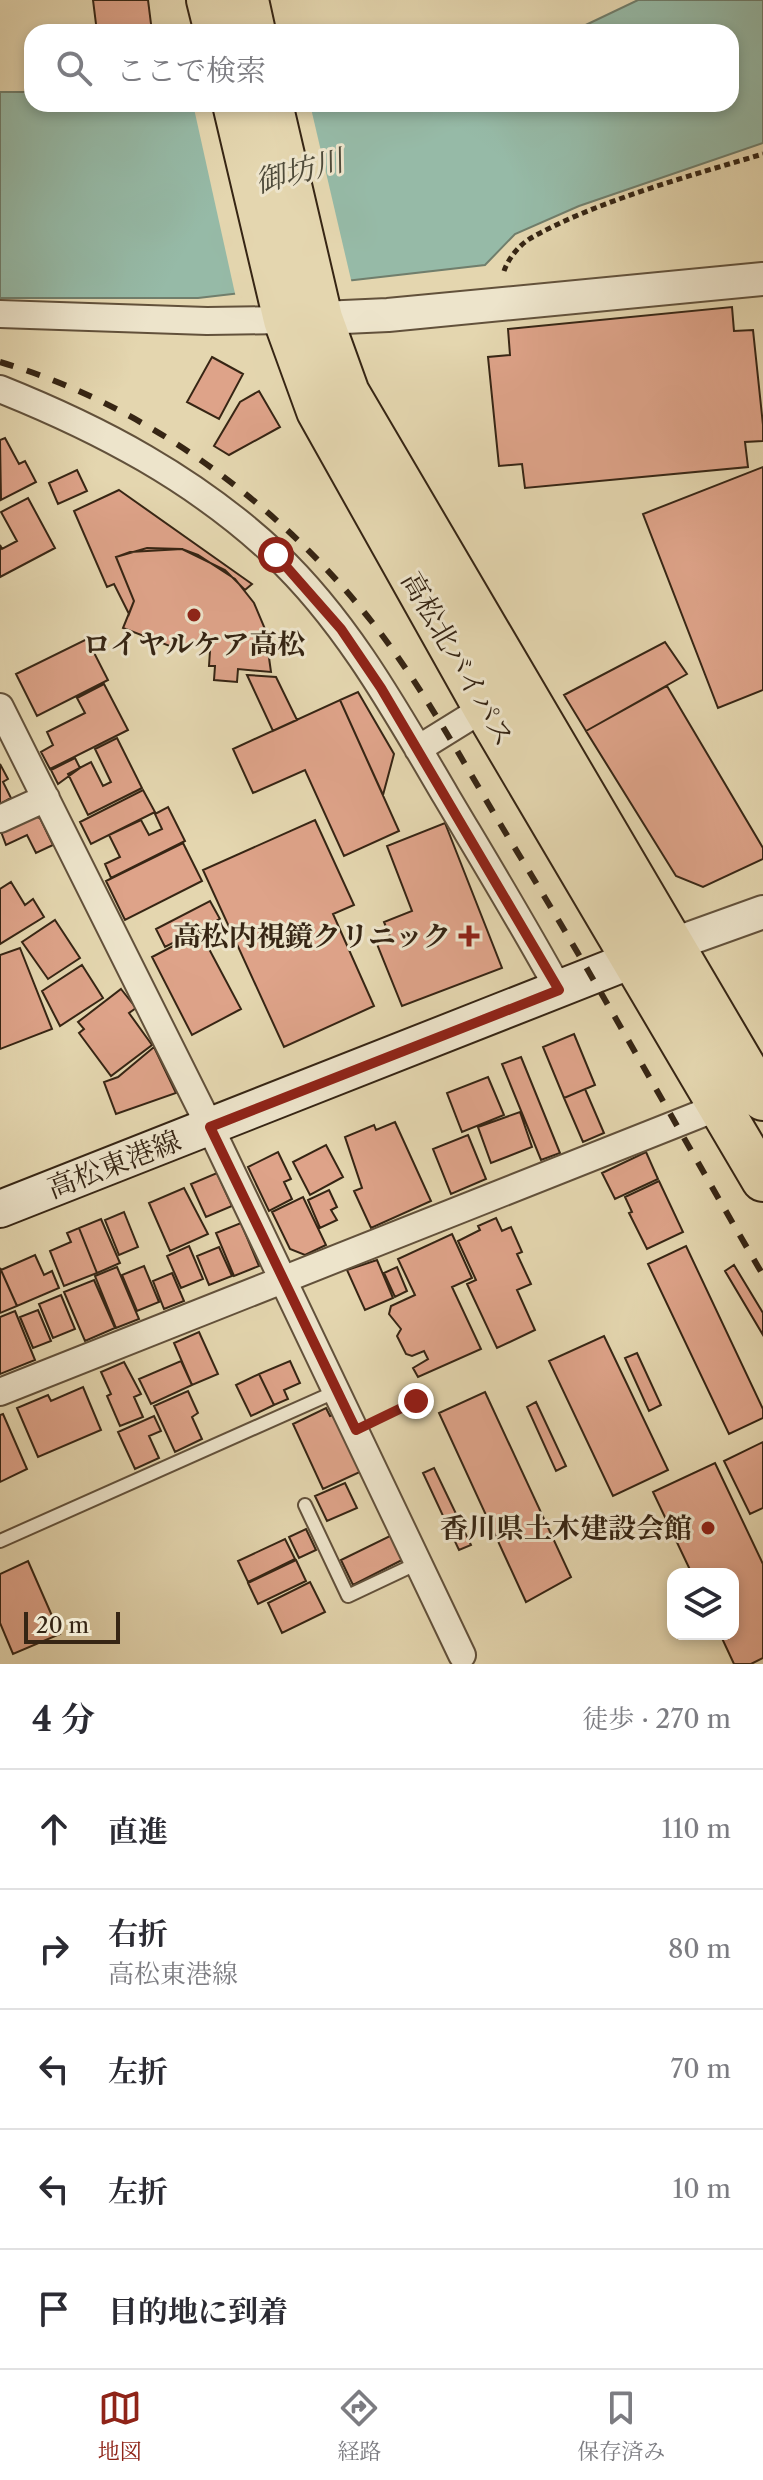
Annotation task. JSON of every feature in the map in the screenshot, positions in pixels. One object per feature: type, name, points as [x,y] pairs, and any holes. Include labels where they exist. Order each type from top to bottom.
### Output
[{"type":"highway","points":[[208,0],[214,24]]},
{"type":"highway","points":[[247,0],[252,24]]},
{"type":"highway","name":"高松北バイパス","points":[[237,112],[300,305],[370,436],[762,1094]]},
{"type":"highway","name":"高松北バイパス","points":[[272,112],[318,411],[484,707],[763,1180]]},
{"type":"main road","name":"高松東港線","points":[[0,1209],[674,944]]},
{"type":"street","points":[[0,314],[207,321],[300,305],[500,304],[763,279]]},
{"type":"street","points":[[0,389],[110,438],[177,478],[240,523],[311,591],[341,629],[418,749],[559,990]]},
{"type":"street","points":[[418,749],[521,685]]},
{"type":"street","points":[[0,707],[210,1127],[462,1655]]},
{"type":"street","points":[[0,819],[46,798]]},
{"type":"street","points":[[674,944],[763,912]]},
{"type":"street","points":[[0,1392],[721,1106]]},
{"type":"lane","points":[[0,1541],[337,1391]]},
{"type":"lane","points":[[305,1505],[348,1596],[420,1562]]},
{"type":"path","points":[[500,304],[505,268],[528,239],[583,215],[763,154]]},
{"type":"path","points":[[356,1430],[416,1401]]},
{"type":"water","name":"御坊川","points":[[638,0],[763,0],[763,143],[579,206],[515,234],[485,265],[198,298],[0,298],[0,92],[24,92],[24,112],[739,112],[739,24],[588,24]]},
{"type":"pier","points":[[195,112],[312,112],[352,284],[236,298]]},
{"type":"building","points":[[93,0],[148,0],[151,24],[96,24]]},
{"type":"building","points":[[732,307],[734,331],[753,330],[763,425],[763,441],[745,442],[748,467],[525,488],[522,464],[499,466],[488,357],[510,355],[508,329]]},
{"type":"building","points":[[212,357],[243,374],[219,419],[187,402]]},
{"type":"building","points":[[259,391],[280,427],[229,455],[214,446],[240,402]]},
{"type":"building","points":[[5,438],[19,464],[25,461],[36,482],[1,500],[0,440]]},
{"type":"building","points":[[763,467],[763,690],[718,708],[643,514]]},
{"type":"building","points":[[77,470],[87,491],[58,504],[49,483]]},
{"type":"building","points":[[119,490],[252,584],[245,590],[225,570],[182,549],[130,552],[116,557],[134,601],[129,614],[114,584],[107,587],[74,511]]},
{"type":"building","points":[[28,498],[55,548],[0,577],[0,545],[2,549],[17,541],[1,512]]},
{"type":"building","name":"ロイヤルケア高松","points":[[147,548],[182,549],[198,555],[235,579],[254,603],[265,629],[271,672],[238,669],[237,682],[214,680],[215,666],[209,666],[210,651],[205,639],[180,650],[123,628],[134,601],[116,557]]},
{"type":"building","points":[[87,639],[108,680],[37,716],[16,674]]},
{"type":"building","points":[[665,642],[687,674],[586,731],[564,695]]},
{"type":"building","points":[[247,675],[276,677],[297,720],[273,731]]},
{"type":"building","points":[[104,684],[128,730],[50,769],[41,752],[53,745],[47,732],[85,713],[77,698]]},
{"type":"building","points":[[667,686],[763,848],[763,859],[703,887],[676,876],[586,731]]},
{"type":"building","points":[[358,692],[394,754],[383,795],[340,700]]},
{"type":"building","points":[[340,700],[399,831],[344,856],[305,770],[253,793],[233,749]]},
{"type":"building","points":[[117,738],[142,788],[88,815],[68,774],[91,762],[103,786],[111,782],[95,749]]},
{"type":"building","points":[[75,758],[80,768],[58,784],[51,770]]},
{"type":"building","points":[[0,764],[8,779],[3,782],[11,798],[0,804]]},
{"type":"building","points":[[143,790],[155,812],[91,844],[80,822]]},
{"type":"building","points":[[168,807],[185,841],[111,878],[105,864],[120,857],[109,835],[141,820],[149,835],[162,829],[155,814]]},
{"type":"building","points":[[33,816],[40,818],[53,845],[36,853],[27,835],[6,845],[0,829]]},
{"type":"building","points":[[315,820],[354,905],[333,914],[374,1006],[284,1047],[203,870]]},
{"type":"building","points":[[445,823],[502,968],[402,1006],[377,944],[391,939],[384,922],[412,911],[387,846]]},
{"type":"building","points":[[183,843],[202,881],[125,920],[106,881]]},
{"type":"building","points":[[11,882],[25,905],[33,899],[44,917],[0,944],[0,889]]},
{"type":"building","points":[[210,901],[220,919],[165,947],[156,929]]},
{"type":"building","points":[[55,920],[80,958],[48,979],[22,942]]},
{"type":"building","points":[[200,932],[241,1009],[192,1035],[152,957]]},
{"type":"building","points":[[20,948],[52,1029],[0,1049],[0,955]]},
{"type":"building","points":[[82,965],[103,998],[60,1026],[42,991]]},
{"type":"building","points":[[121,989],[136,1008],[129,1013],[152,1045],[111,1076],[79,1033],[84,1029],[78,1022]]},
{"type":"building","points":[[574,1034],[595,1085],[564,1098],[543,1047]]},
{"type":"building","points":[[154,1047],[176,1093],[116,1114],[104,1082],[118,1077]]},
{"type":"building","points":[[521,1057],[560,1153],[541,1160],[502,1064]]},
{"type":"building","points":[[488,1077],[504,1115],[462,1132],[447,1093]]},
{"type":"building","points":[[585,1089],[604,1133],[583,1142],[564,1098]]},
{"type":"building","points":[[520,1112],[532,1147],[491,1163],[478,1127]]},
{"type":"building","points":[[395,1122],[431,1201],[371,1228],[354,1191],[362,1188],[345,1137],[374,1125],[376,1130]]},
{"type":"building","points":[[468,1135],[486,1179],[451,1194],[433,1149]]},
{"type":"building","points":[[326,1145],[343,1177],[310,1195],[293,1162]]},
{"type":"building","points":[[278,1152],[291,1179],[284,1182],[292,1199],[269,1211],[248,1167]]},
{"type":"building","points":[[646,1152],[658,1179],[615,1199],[602,1173]]},
{"type":"building","points":[[217,1173],[232,1206],[206,1217],[191,1184]]},
{"type":"building","points":[[659,1181],[683,1232],[647,1249],[629,1213],[632,1212],[625,1197]]},
{"type":"building","points":[[184,1188],[208,1234],[170,1251],[149,1203]]},
{"type":"building","points":[[329,1190],[337,1207],[331,1210],[337,1220],[320,1228],[308,1200]]},
{"type":"building","points":[[303,1197],[326,1245],[305,1255],[290,1249],[272,1212]]},
{"type":"building","points":[[124,1212],[138,1247],[119,1255],[105,1220]]},
{"type":"building","points":[[496,1218],[502,1231],[511,1227],[522,1252],[517,1254],[531,1284],[517,1290],[535,1330],[497,1348],[467,1284],[476,1280],[458,1241],[480,1230],[478,1226]]},
{"type":"building","points":[[101,1219],[120,1263],[97,1273],[79,1228]]},
{"type":"building","points":[[241,1223],[259,1266],[234,1276],[216,1233]]},
{"type":"building","points":[[79,1228],[97,1273],[64,1286],[50,1251],[71,1242],[67,1233]]},
{"type":"building","points":[[452,1234],[472,1278],[452,1287],[481,1349],[418,1377],[413,1368],[428,1359],[424,1351],[412,1356],[406,1354],[397,1336],[401,1329],[389,1314],[391,1306],[415,1295],[398,1259]]},
{"type":"building","points":[[189,1246],[203,1279],[181,1288],[167,1256]]},
{"type":"building","points":[[686,1246],[763,1409],[763,1418],[729,1434],[648,1264]]},
{"type":"building","points":[[219,1247],[232,1276],[209,1285],[197,1256]]},
{"type":"building","points":[[35,1255],[44,1275],[52,1271],[59,1288],[17,1306],[1,1270]]},
{"type":"building","points":[[377,1260],[393,1298],[365,1310],[347,1270]]},
{"type":"building","points":[[734,1265],[763,1313],[763,1335],[725,1271]]},
{"type":"building","points":[[144,1266],[159,1302],[137,1311],[122,1275]]},
{"type":"building","points":[[117,1267],[139,1319],[116,1328],[95,1276]]},
{"type":"building","points":[[397,1267],[407,1291],[395,1297],[384,1273]]},
{"type":"building","points":[[0,1268],[17,1306],[0,1313]]},
{"type":"building","points":[[172,1273],[184,1301],[164,1309],[153,1281]]},
{"type":"building","points":[[94,1280],[115,1328],[85,1341],[64,1292]]},
{"type":"building","points":[[61,1295],[75,1329],[53,1338],[39,1304]]},
{"type":"building","points":[[38,1310],[51,1341],[33,1348],[20,1317]]},
{"type":"building","points":[[15,1311],[35,1360],[0,1374],[0,1317]]},
{"type":"building","points":[[199,1332],[218,1374],[192,1385],[174,1343]]},
{"type":"building","points":[[604,1336],[668,1470],[613,1496],[549,1361]]},
{"type":"building","points":[[637,1353],[661,1405],[649,1411],[625,1358]]},
{"type":"building","points":[[181,1361],[192,1385],[151,1404],[139,1379]]},
{"type":"building","points":[[290,1361],[300,1383],[284,1390],[288,1399],[274,1405],[259,1374]]},
{"type":"building","points":[[124,1362],[141,1394],[134,1397],[143,1417],[120,1426],[101,1372]]},
{"type":"building","points":[[259,1374],[274,1405],[251,1416],[236,1385]]},
{"type":"building","points":[[83,1387],[101,1430],[38,1457],[17,1408],[48,1395],[51,1401]]},
{"type":"building","points":[[188,1391],[198,1413],[192,1417],[202,1439],[175,1452],[154,1406]]},
{"type":"building","points":[[485,1392],[571,1577],[526,1602],[439,1413]]},
{"type":"building","points":[[536,1402],[566,1466],[556,1471],[527,1407]]},
{"type":"building","points":[[326,1408],[330,1416],[336,1414],[362,1471],[323,1489],[293,1424]]},
{"type":"building","points":[[3,1414],[27,1469],[0,1482],[0,1415]]},
{"type":"building","points":[[154,1416],[161,1431],[149,1436],[159,1458],[135,1469],[118,1432]]},
{"type":"building","points":[[763,1442],[763,1508],[750,1514],[724,1461]]},
{"type":"building","name":"香川県土木建設会館","points":[[715,1463],[763,1564],[763,1658],[751,1664],[734,1664],[723,1640],[739,1640],[739,1568],[689,1568],[653,1492]]},
{"type":"building","points":[[434,1468],[471,1545],[459,1550],[423,1473]]},
{"type":"building","points":[[345,1483],[357,1508],[327,1521],[315,1496]]},
{"type":"building","points":[[306,1529],[316,1550],[299,1558],[289,1537]]},
{"type":"building","points":[[392,1535],[404,1559],[353,1585],[341,1560]]},
{"type":"building","points":[[285,1539],[295,1559],[248,1582],[238,1561]]},
{"type":"building","points":[[296,1560],[306,1581],[258,1604],[248,1583]]},
{"type":"building","points":[[28,1561],[60,1634],[13,1654],[0,1623],[0,1574]]},
{"type":"building","points":[[310,1582],[325,1612],[282,1633],[268,1603]]},
{"type":"railway","points":[[0,362],[106,404],[206,464],[295,537],[372,622],[446,731],[763,1275]]},
{"type":"place","name":"ロイヤルケア高松","points":[[194,615]]},
{"type":"place","name":"高松内視鏡クリニック","points":[[469,936]]},
{"type":"place","name":"香川県土木建設会館","points":[[708,1528]]},
{"type":"route","points":[[276,555],[311,591],[381,688],[559,990],[210,1127],[356,1430],[416,1401]]}]
